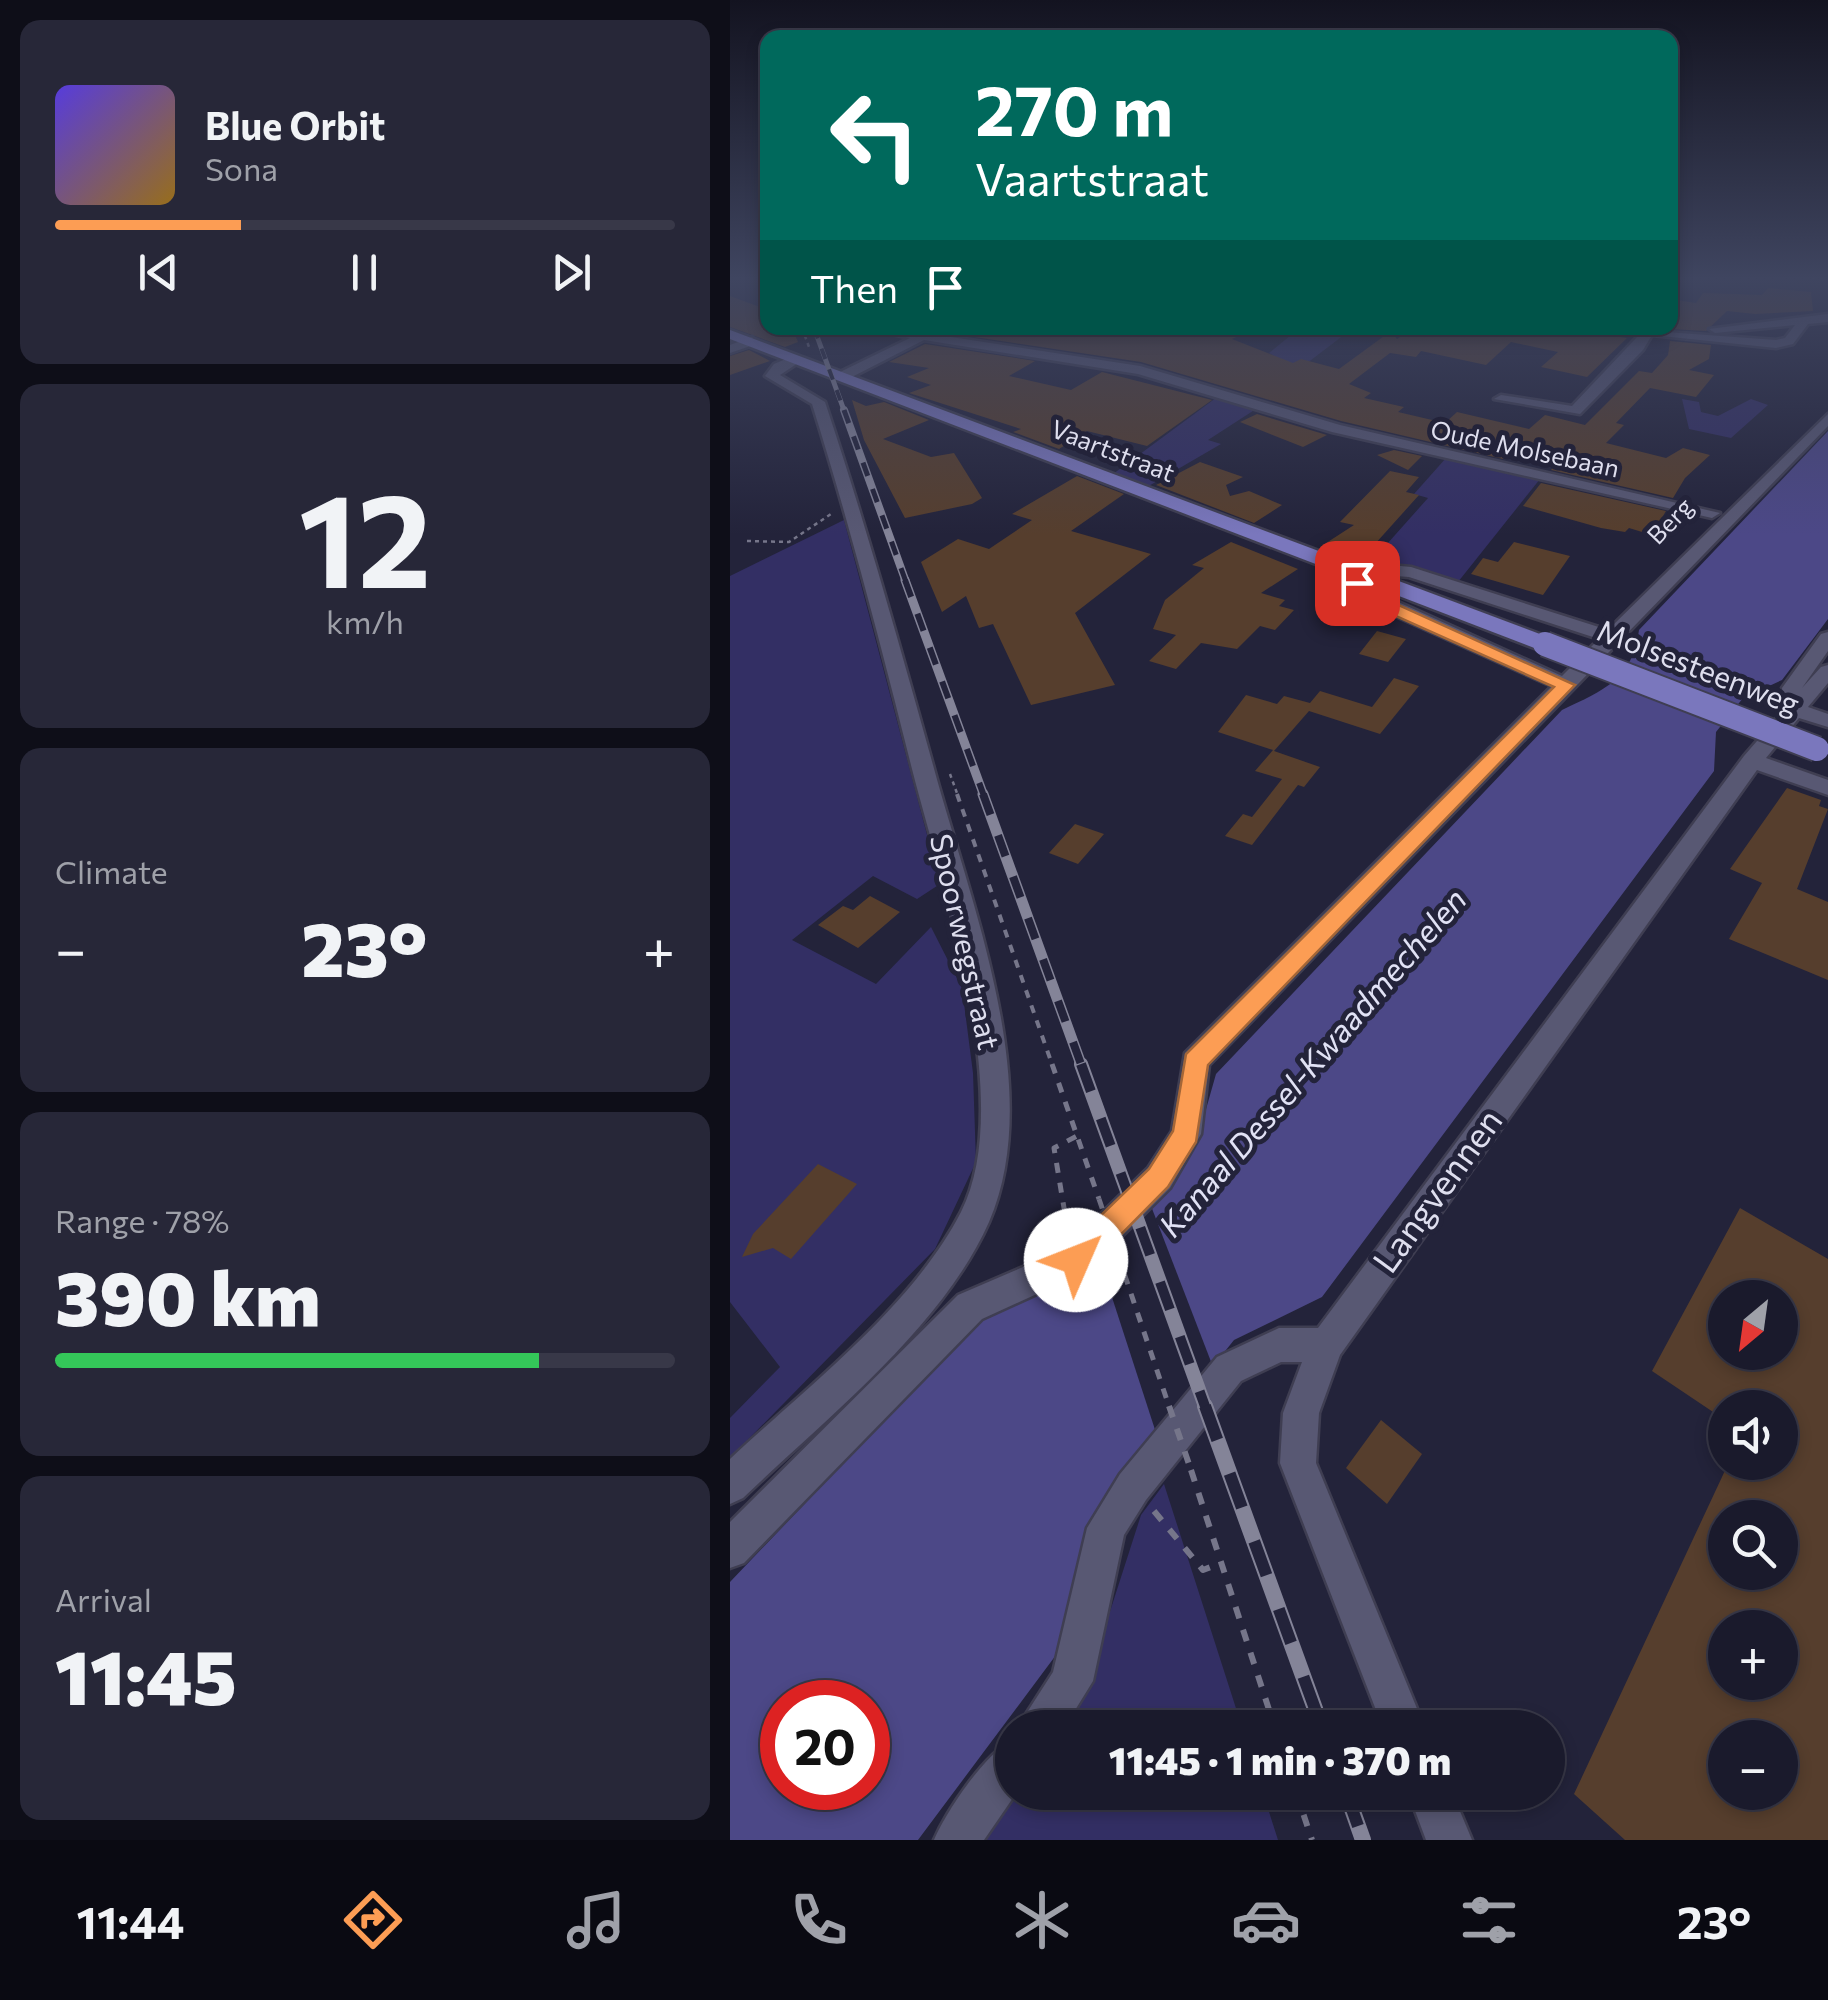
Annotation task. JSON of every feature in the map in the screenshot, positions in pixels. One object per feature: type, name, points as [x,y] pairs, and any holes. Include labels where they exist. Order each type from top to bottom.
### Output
[{"type":"main road","name":"Vaartstraat","points":[[811,364],[1544,644]]},
{"type":"main road","name":"Molsesteenweg","points":[[1544,644],[1822,751]]},
{"type":"street","name":"Spoorwegstraat","points":[[730,1485],[931,1288],[976,1215],[989,1179],[993,1065],[981,989],[860,530],[848,504],[818,402],[772,376],[786,364]]},
{"type":"street","points":[[844,376],[868,364]]},
{"type":"street","name":"Oude Molsebaan","points":[[1108,364],[1337,429],[1712,513]]},
{"type":"street","points":[[1502,400],[1575,411],[1622,364]]},
{"type":"street","name":"Berg","points":[[1605,635],[1712,513],[1828,400]]},
{"type":"street","points":[[730,1549],[970,1307],[1076,1260],[1158,1178],[1186,1134],[1195,1061],[1558,682],[1828,418]]},
{"type":"street","name":"Vaartstraat","points":[[1364,576],[1393,568],[1411,572],[1605,635]]},
{"type":"street","points":[[1364,576],[1356,589],[1366,596],[1558,682]]},
{"type":"street","points":[[1794,709],[1792,688],[1828,638]]},
{"type":"street","name":"Langvennen","points":[[1397,1710],[1298,1463],[1300,1413],[1326,1345],[1752,761],[1828,671]]},
{"type":"street","name":"Molsesteenweg","points":[[1794,709],[1828,720]]},
{"type":"street","points":[[1752,761],[1828,788]]},
{"type":"street","points":[[1051,1710],[1072,1682],[1106,1528],[1133,1487],[1229,1370],[1279,1344],[1326,1345]]},
{"type":"street","points":[[957,1840],[995,1787]]},
{"type":"street","points":[[1437,1810],[1449,1840]]},
{"type":"path","points":[[747,541],[789,542],[848,504]]},
{"type":"path","points":[[950,774],[1099,1199],[1269,1710]]},
{"type":"path","points":[[1076,1260],[1054,1148],[1077,1136]]},
{"type":"path","points":[[1133,1487],[1203,1570],[1221,1564]]},
{"type":"path","points":[[1302,1810],[1312,1840]]},
{"type":"shaded area","points":[[1220,395],[1259,407],[1208,440],[1221,444],[1147,487],[1113,474]]},
{"type":"shaded area","points":[[1682,399],[1699,402],[1701,412],[1718,416],[1751,399],[1768,405],[1731,438],[1689,429]]},
{"type":"shaded area","points":[[1446,458],[1540,479],[1458,582],[1371,562],[1428,498],[1414,494]]},
{"type":"shaded area","points":[[844,520],[940,884],[917,899],[873,876],[792,940],[876,984],[931,927],[962,988],[973,1073],[976,1162],[935,1249],[730,1458],[730,1418],[780,1367],[730,1302],[730,576]]},
{"type":"shaded area","points":[[1164,1484],[1237,1710],[1068,1710],[1087,1683],[1141,1515]]},
{"type":"shaded area","points":[[996,1810],[1268,1810],[1278,1840],[974,1840]]},
{"type":"water","name":"Kanaal Dessel-Kwaadmechelen","points":[[1828,431],[1828,619],[1782,680],[1743,698],[1716,732],[1714,771],[1322,1297],[1234,1340],[1095,1514],[1059,1651],[1015,1710],[995,1710],[995,1737],[918,1840],[730,1840],[730,1582],[978,1322],[1074,1278],[1195,1148],[1216,1074],[1562,710],[1614,681],[1636,647],[1639,630]]},
{"type":"pier","points":[[1146,1193],[1215,1372],[1159,1442],[1096,1248]]},
{"type":"building","points":[[730,364],[762,364],[730,375]]},
{"type":"building","points":[[901,364],[1030,364],[1009,376],[1071,390],[1102,372],[1212,400],[1147,446],[1087,431],[1059,449],[1013,432],[1021,429],[909,393],[931,385],[907,377],[929,368]]},
{"type":"building","points":[[1147,364],[1319,364],[1339,369],[1346,364],[1376,364],[1349,384],[1371,393],[1364,398],[1404,407],[1398,412],[1445,423],[1457,412],[1529,429],[1545,415],[1585,425],[1639,371],[1652,373],[1660,364],[1700,364],[1689,370],[1714,375],[1696,397],[1650,388],[1616,423],[1624,425],[1606,443],[1666,458],[1683,448],[1710,455],[1685,478],[1673,498],[1551,470],[1554,466],[1549,464],[1562,451],[1520,442],[1503,459],[1341,421]]},
{"type":"building","points":[[1545,364],[1600,364],[1587,377],[1541,367]]},
{"type":"building","points":[[852,400],[866,406],[884,402],[929,420],[883,439],[931,457],[954,453],[982,498],[972,504],[905,518],[864,440]]},
{"type":"building","points":[[1257,414],[1327,435],[1303,447],[1240,422]]},
{"type":"building","points":[[1394,450],[1422,456],[1408,470],[1377,455]]},
{"type":"building","points":[[1200,462],[1243,477],[1226,485],[1230,496],[1249,491],[1282,505],[1254,523],[1156,485]]},
{"type":"building","points":[[1390,471],[1419,477],[1406,492],[1419,495],[1366,554],[1359,552],[1353,560],[1320,547],[1354,525],[1340,522]]},
{"type":"building","points":[[1077,476],[1124,494],[1071,531],[1151,554],[1075,613],[1115,685],[1031,705],[993,624],[979,628],[966,596],[942,612],[921,562],[958,539],[989,549],[1032,520],[1012,514]]},
{"type":"building","points":[[1541,483],[1666,511],[1652,535],[1629,528],[1625,532],[1601,528],[1523,506]]},
{"type":"building","points":[[1231,542],[1298,569],[1261,593],[1285,600],[1279,606],[1294,610],[1275,630],[1260,626],[1237,649],[1201,643],[1176,669],[1149,661],[1176,635],[1153,629],[1165,600],[1204,568],[1192,565]]},
{"type":"building","points":[[1514,542],[1570,556],[1543,595],[1471,574],[1483,558],[1498,562]]},
{"type":"building","points":[[1377,631],[1406,639],[1388,662],[1359,654]]},
{"type":"building","points":[[1394,678],[1419,686],[1380,734],[1309,711],[1274,751],[1320,767],[1304,787],[1298,785],[1252,845],[1225,836],[1243,814],[1252,817],[1282,779],[1255,771],[1273,750],[1218,732],[1246,695],[1277,704],[1284,696],[1310,703],[1320,691],[1372,707]]},
{"type":"building","points":[[1787,788],[1821,800],[1819,806],[1828,809],[1797,889],[1828,902],[1828,980],[1729,939],[1762,883],[1730,869]]},
{"type":"building","points":[[1075,824],[1104,834],[1078,864],[1049,853]]},
{"type":"building","points":[[870,896],[900,912],[858,948],[818,925],[843,906],[853,910]]},
{"type":"building","points":[[818,1164],[857,1184],[791,1259],[773,1248],[742,1257],[753,1234]]},
{"type":"building","points":[[1740,1208],[1828,1259],[1828,1840],[1625,1840],[1574,1794],[1708,1507],[1708,1590],[1798,1590],[1798,1500],[1711,1500],[1721,1480],[1798,1480],[1798,1390],[1708,1390],[1708,1409],[1652,1371]]},
{"type":"building","points":[[1381,1420],[1422,1454],[1387,1504],[1346,1468]]},
{"type":"railway","points":[[827,364],[845,413]]},
{"type":"railway","points":[[844,410],[906,582]]},
{"type":"railway","points":[[905,580],[984,796]]},
{"type":"railway","points":[[983,794],[1082,1067]]},
{"type":"railway","points":[[1081,1064],[1206,1409]]},
{"type":"railway","points":[[1205,1406],[1315,1710]]},
{"type":"railway","points":[[1352,1810],[1363,1840]]},
{"type":"route","points":[[1076,1260],[1158,1178],[1186,1134],[1195,1061],[1566,685],[1502,660],[1366,596],[1356,589],[1357,583]]}]
